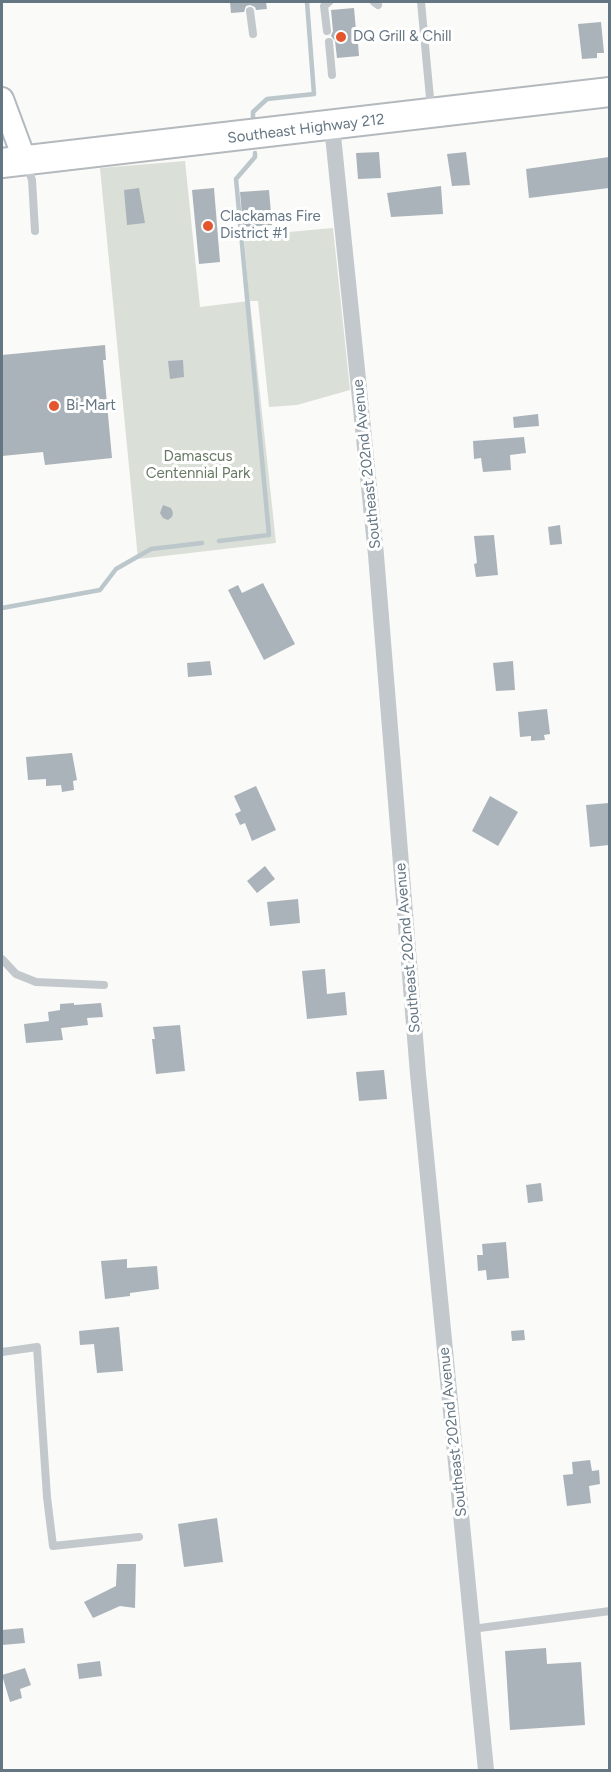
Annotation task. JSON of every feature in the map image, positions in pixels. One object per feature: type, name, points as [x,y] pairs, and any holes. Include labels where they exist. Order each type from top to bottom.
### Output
[{"type":"highway","name":"Southeast Highway 212","points":[[13,162],[609,92]]},
{"type":"main road","points":[[2,99],[13,162]]},
{"type":"street","name":"Southeast 202nd Avenue","points":[[332,126],[376,555],[419,1086],[486,1770]]},
{"type":"lane","points":[[327,31],[324,6],[329,2]]},
{"type":"lane","points":[[421,2],[432,114]]},
{"type":"lane","points":[[250,11],[253,34]]},
{"type":"lane","points":[[329,42],[332,75]]},
{"type":"lane","points":[[13,162],[32,180],[36,231]]},
{"type":"lane","points":[[2,959],[16,974],[36,982],[104,985]]},
{"type":"lane","points":[[2,1352],[37,1347],[46,1487],[53,1546],[139,1537]]},
{"type":"lane","points":[[472,1629],[609,1611]]},
{"type":"green space","name":"Damascus Centennial Park","points":[[185,161],[200,307],[249,301],[244,236],[333,228],[350,390],[297,405],[269,407],[258,301],[250,301],[276,543],[138,559],[100,168]]},
{"type":"building","points":[[230,2],[266,2],[267,9],[256,10],[250,5],[246,6],[244,12],[231,13]]},
{"type":"building","name":"DQ Grill & Chill","points":[[354,8],[356,30],[360,30],[362,42],[358,43],[359,56],[337,58],[335,41],[331,36],[333,31],[331,10]]},
{"type":"building","points":[[601,22],[604,53],[597,53],[597,58],[582,59],[578,24]]},
{"type":"building","points":[[379,152],[381,178],[358,179],[356,153]]},
{"type":"building","points":[[466,152],[470,185],[452,186],[447,154]]},
{"type":"building","points":[[609,157],[609,188],[529,198],[526,169]]},
{"type":"building","points":[[441,186],[443,214],[391,217],[387,193]]},
{"type":"building","points":[[139,188],[145,223],[127,225],[124,190]]},
{"type":"building","name":"Clackamas Fire District #1","points":[[214,188],[220,262],[199,264],[192,190]]},
{"type":"building","points":[[269,190],[272,225],[243,227],[240,192]]},
{"type":"building","name":"Bi-Mart","points":[[105,345],[106,360],[103,360],[112,458],[45,465],[43,452],[2,456],[2,355]]},
{"type":"building","points":[[183,360],[184,377],[170,379],[168,361]]},
{"type":"building","points":[[538,414],[539,426],[514,428],[513,417]]},
{"type":"building","points":[[524,437],[526,453],[510,455],[511,470],[483,472],[481,458],[474,459],[473,441]]},
{"type":"building","points":[[163,505],[171,508],[173,513],[168,520],[160,513]]},
{"type":"building","points":[[560,525],[562,544],[550,545],[548,527]]},
{"type":"building","points":[[494,535],[498,575],[476,577],[474,536]]},
{"type":"building","points":[[263,583],[295,644],[264,660],[228,590],[238,585],[242,593]]},
{"type":"building","points":[[210,661],[212,675],[188,677],[187,663]]},
{"type":"building","points":[[513,661],[515,690],[496,691],[493,663]]},
{"type":"building","points":[[547,709],[550,734],[544,735],[545,740],[531,741],[531,736],[520,737],[518,712]]},
{"type":"building","points":[[72,753],[77,780],[73,781],[74,790],[62,792],[61,785],[46,786],[46,779],[28,780],[26,757]]},
{"type":"building","points":[[256,786],[276,830],[252,841],[245,823],[240,825],[235,814],[241,811],[234,796]]},
{"type":"building","points":[[490,796],[518,812],[498,846],[472,831]]},
{"type":"building","points":[[609,803],[609,845],[590,847],[586,805]]},
{"type":"building","points":[[265,866],[275,879],[257,893],[247,881]]},
{"type":"building","points":[[298,899],[300,923],[270,926],[267,902]]},
{"type":"building","points":[[325,969],[327,994],[345,992],[347,1015],[307,1019],[302,971]]},
{"type":"building","points":[[74,1003],[74,1005],[101,1003],[103,1017],[87,1018],[88,1025],[61,1028],[63,1040],[26,1043],[24,1024],[49,1021],[48,1012],[60,1010],[60,1004]]},
{"type":"building","points":[[180,1025],[185,1071],[156,1074],[153,1027]]},
{"type":"building","points":[[384,1070],[387,1099],[359,1101],[356,1072]]},
{"type":"building","points":[[541,1183],[543,1201],[528,1203],[526,1185]]},
{"type":"building","points":[[506,1242],[509,1278],[487,1280],[486,1270],[478,1271],[477,1255],[483,1255],[482,1244]]},
{"type":"building","points":[[127,1259],[127,1268],[157,1266],[159,1289],[105,1299],[101,1261]]},
{"type":"building","points":[[119,1327],[123,1371],[97,1373],[94,1344],[80,1345],[79,1331]]},
{"type":"building","points":[[524,1330],[525,1340],[512,1341],[511,1331]]},
{"type":"building","points":[[590,1460],[592,1471],[599,1470],[600,1484],[589,1486],[591,1503],[567,1506],[563,1475],[573,1474],[572,1462]]},
{"type":"building","points":[[217,1518],[223,1562],[184,1567],[178,1524]]},
{"type":"building","points":[[117,1564],[136,1564],[135,1608],[120,1606],[93,1618],[84,1602],[116,1586]]},
{"type":"building","points":[[23,1628],[25,1643],[2,1645],[2,1630]]},
{"type":"building","points":[[546,1648],[547,1664],[581,1662],[585,1725],[510,1730],[505,1651]]},
{"type":"building","points":[[100,1661],[102,1676],[79,1679],[77,1664]]},
{"type":"building","points":[[25,1668],[31,1685],[20,1689],[22,1698],[10,1702],[2,1675]]},
{"type":"waterway","points":[[253,117],[253,112],[267,99],[314,94],[307,2]]},
{"type":"waterway","points":[[219,541],[269,535],[236,179],[255,157],[255,153]]},
{"type":"waterway","points":[[2,608],[100,590],[116,569],[151,549],[202,543]]},
{"type":"place","name":"DQ Grill & Chill","points":[[341,37]]},
{"type":"place","name":"Clackamas Fire District #1","points":[[208,226]]},
{"type":"place","name":"Bi-Mart","points":[[54,406]]}]
